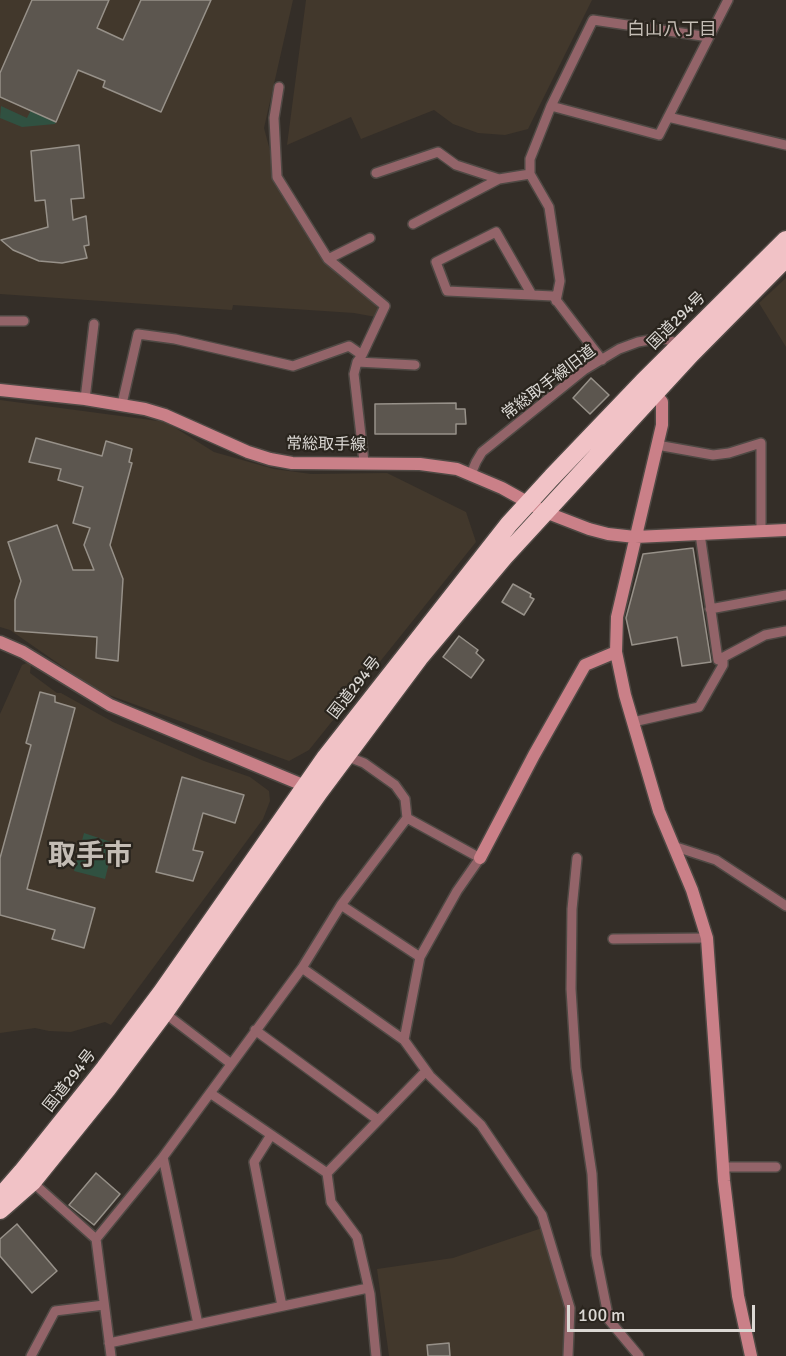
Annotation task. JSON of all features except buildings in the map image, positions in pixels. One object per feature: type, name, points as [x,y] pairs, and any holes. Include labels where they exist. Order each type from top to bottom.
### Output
[{"type":"highway","name":"国道294号","points":[[312,789],[346,756],[419,658],[504,557],[655,393],[687,348],[786,240]]},
{"type":"highway","name":"国道294号","points":[[0,1210],[158,1008],[395,668],[528,503],[687,348],[786,258]]},
{"type":"highway","name":"国道294号","points":[[0,1197],[27,1177]]},
{"type":"street","points":[[551,106],[659,135],[728,0]]},
{"type":"street","points":[[556,301],[560,281],[549,207],[530,174],[530,159],[551,106],[593,20],[709,37]]},
{"type":"street","points":[[279,87],[274,117],[277,177],[328,259],[385,306],[354,374],[364,462]]},
{"type":"street","points":[[668,117],[786,145]]},
{"type":"street","points":[[376,173],[438,152],[456,165],[499,179]]},
{"type":"street","points":[[413,224],[499,179],[530,174]]},
{"type":"street","points":[[532,295],[496,232],[436,262],[447,291],[553,296],[602,360]]},
{"type":"street","points":[[328,259],[370,238]]},
{"type":"street","points":[[0,321],[24,321]]},
{"type":"street","points":[[85,399],[94,324]]},
{"type":"street","points":[[122,404],[138,334],[176,339],[293,366],[349,346],[360,358],[415,365]]},
{"type":"street","name":"常総取手線旧道","points":[[471,474],[482,452],[584,370],[619,349],[654,338],[674,340],[687,348]]},
{"type":"street","name":"常総取手線","points":[[0,390],[122,404],[165,415],[248,452],[292,463],[364,462],[444,467],[471,474],[545,512],[589,529],[635,537],[786,530]]},
{"type":"street","points":[[655,393],[662,402],[663,415],[617,617],[616,652],[625,695],[659,811],[692,890],[708,938],[723,1167],[738,1296],[751,1356]]},
{"type":"street","points":[[657,445],[713,455],[729,453],[761,443],[761,531]]},
{"type":"street","points":[[700,534],[718,660],[765,635],[786,631]]},
{"type":"street","points":[[710,609],[786,595]]},
{"type":"street","points":[[0,642],[23,652],[110,705],[312,789]]},
{"type":"street","points":[[404,1040],[420,957],[457,891],[480,858],[585,665],[616,652]]},
{"type":"street","points":[[633,722],[699,707],[723,665],[723,657]]},
{"type":"street","points":[[96,1239],[163,1157],[302,968],[341,904],[406,818],[405,799],[394,784],[364,763],[346,756]]},
{"type":"street","points":[[406,818],[480,858]]},
{"type":"street","points":[[674,846],[716,860],[786,906]]},
{"type":"street","points":[[577,858],[572,909],[570,988],[576,1068],[592,1174],[596,1255],[609,1320],[639,1356]]},
{"type":"street","points":[[341,904],[420,957]]},
{"type":"street","points":[[613,939],[708,938]]},
{"type":"street","points":[[302,968],[404,1040],[426,1071],[481,1125],[542,1215],[570,1308],[568,1356]]},
{"type":"street","points":[[158,1008],[230,1063]]},
{"type":"street","points":[[255,1030],[378,1120]]},
{"type":"street","points":[[327,1173],[426,1071]]},
{"type":"street","points":[[210,1093],[327,1173],[331,1202],[357,1237],[368,1288],[376,1356]]},
{"type":"street","points":[[271,1135],[254,1162],[282,1306]]},
{"type":"street","points":[[163,1157],[198,1324]]},
{"type":"street","points":[[723,1167],[776,1167]]},
{"type":"street","points":[[27,1177],[96,1239],[111,1356]]},
{"type":"street","points":[[109,1343],[368,1288]]},
{"type":"street","points":[[31,1356],[55,1311],[104,1305]]},
{"type":"shaded area","points":[[0,0],[293,0],[264,128],[282,196],[317,251],[379,309],[376,317],[354,313],[233,305],[232,310],[0,294]]},
{"type":"shaded area","points":[[306,0],[592,0],[528,129],[505,135],[478,133],[453,124],[434,110],[361,139],[351,117],[287,145]]},
{"type":"shaded area","points":[[786,278],[786,347],[759,303]]},
{"type":"shaded area","points":[[0,400],[166,422],[214,452],[274,469],[311,474],[387,473],[466,512],[476,542],[309,750],[289,761],[98,691],[10,630],[0,627]]},
{"type":"shaded area","points":[[29,662],[31,664],[30,673],[57,693],[61,693],[113,722],[204,761],[250,777],[269,791],[270,801],[263,819],[111,1025],[105,1022],[71,1032],[35,1028],[0,1033],[0,714],[22,665]]},
{"type":"shaded area","points":[[545,1227],[570,1308],[570,1356],[389,1356],[377,1269],[453,1258]]},
{"type":"green space","points":[[1,106],[27,118],[31,110],[56,122],[55,124],[22,127],[0,118]]},
{"type":"green space","points":[[84,833],[114,843],[105,879],[74,871]]},
{"type":"district","name":"白山八丁目","points":[[672,30]]},
{"type":"district","name":"取手市","points":[[90,857]]}]
